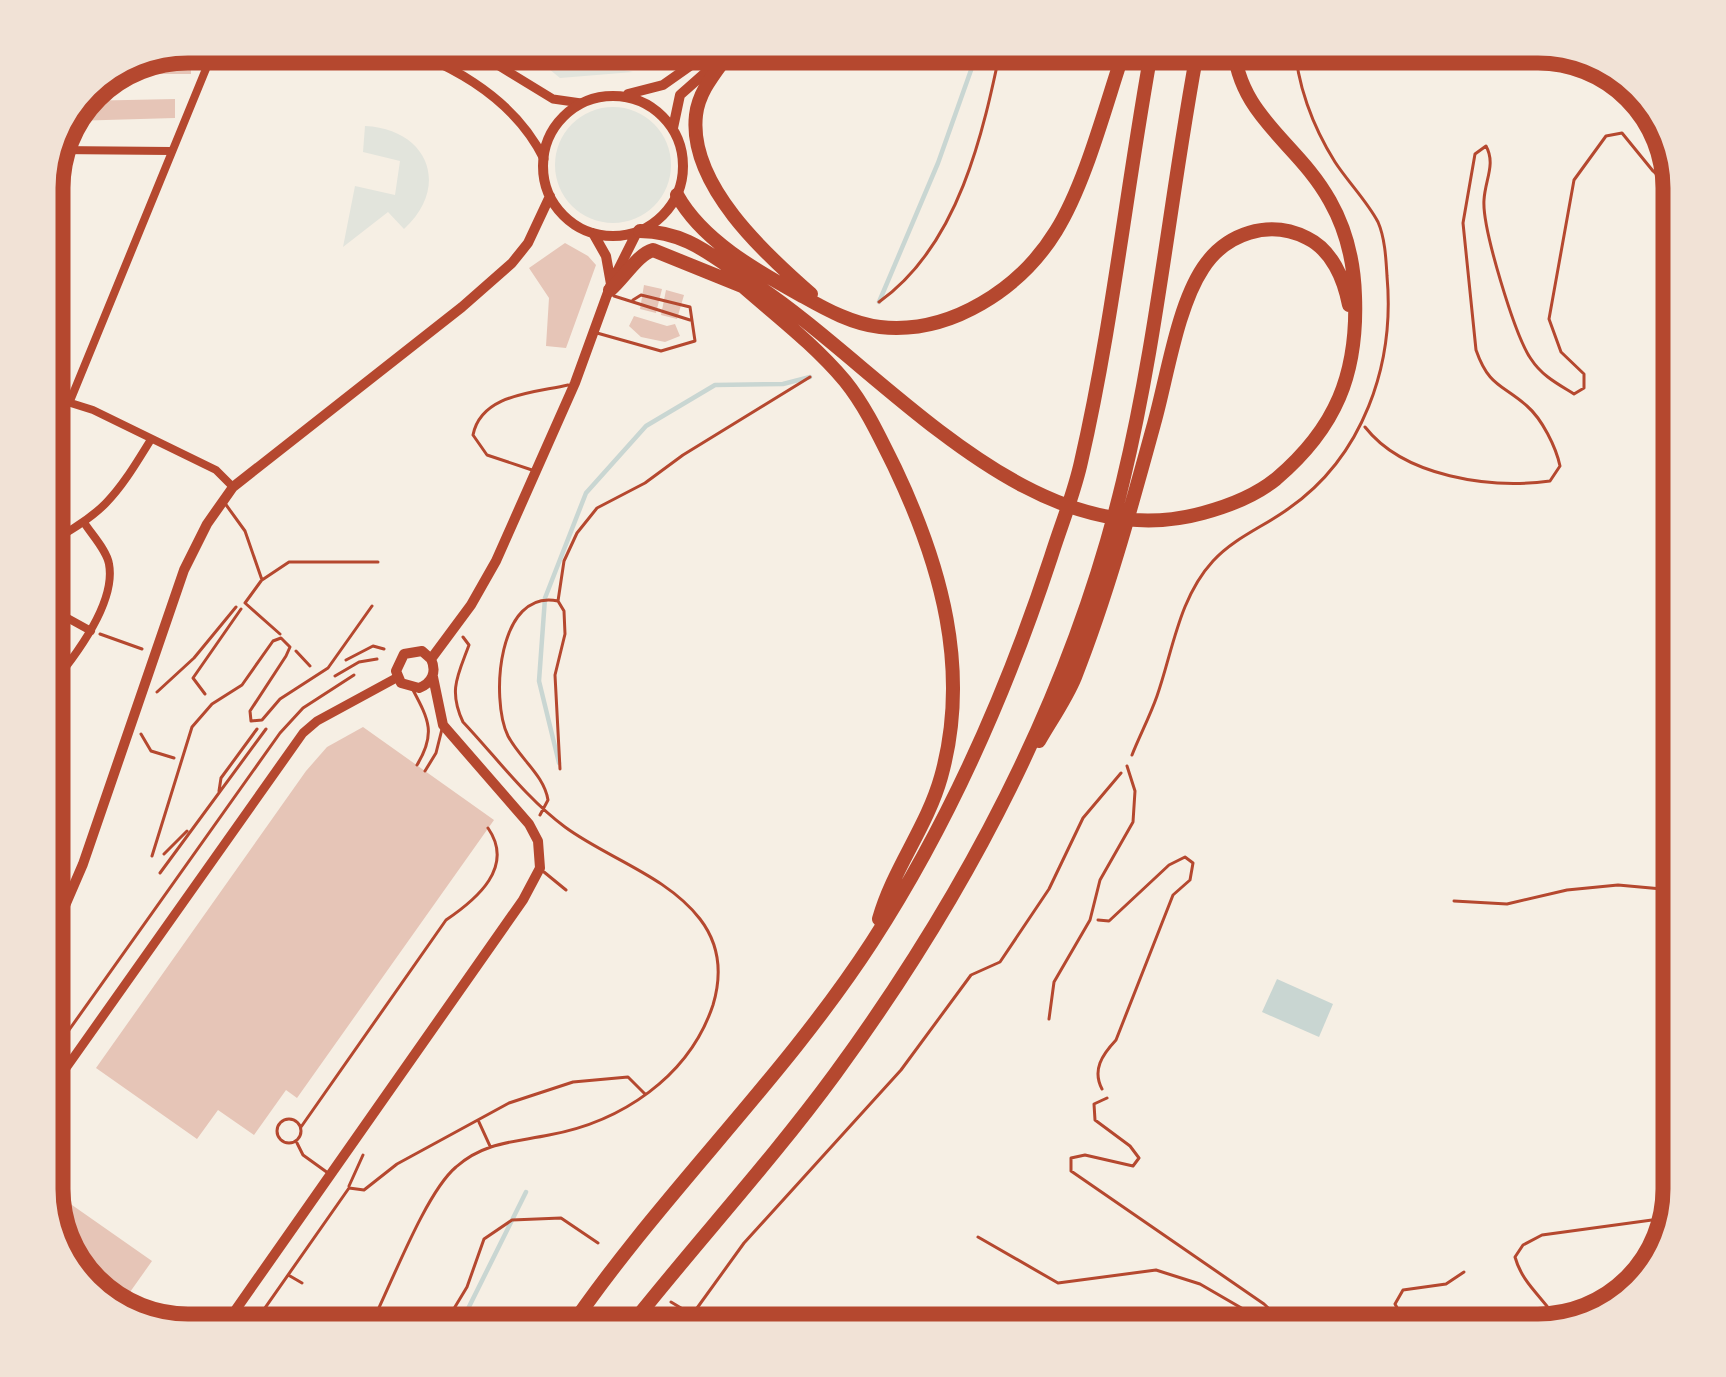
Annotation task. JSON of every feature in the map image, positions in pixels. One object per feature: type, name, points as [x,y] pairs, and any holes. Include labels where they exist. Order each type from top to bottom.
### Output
[{"type":"highway","points":[[721,63],[699,100],[696,133],[704,159],[730,212],[745,231],[833,314]]},
{"type":"highway","points":[[677,195],[698,223],[755,270],[833,314],[880,327],[927,325],[1002,292],[1033,263],[1058,228],[1119,63]]},
{"type":"highway","points":[[583,1314],[823,1012],[872,940],[926,848],[1010,672],[1080,467],[1105,348],[1151,63]]},
{"type":"highway","points":[[1004,803],[1061,672],[1123,482],[1150,348],[1196,63]]},
{"type":"highway","points":[[639,232],[682,236],[767,290],[1017,486],[1068,508],[1120,521],[1185,518],[1226,507],[1264,489],[1300,458],[1329,421],[1350,373],[1355,345],[1354,268],[1346,236],[1328,197],[1242,90],[1237,63]]},
{"type":"highway","points":[[640,1314],[832,1078],[906,974],[971,868],[1074,680],[1139,478],[1189,298],[1203,267],[1226,244],[1255,229],[1310,238],[1342,276],[1355,345]]},
{"type":"highway","points":[[610,289],[631,272],[639,257],[653,250],[742,286]]},
{"type":"highway","points":[[708,254],[818,351],[873,423],[934,564],[946,610],[953,698],[941,777],[927,817],[886,896],[872,940]]},
{"type":"highway","points":[[755,270],[767,290]]},
{"type":"main road","points":[[639,232],[593,233],[570,220],[550,196],[544,159],[554,130],[581,103],[662,86],[700,63]]},
{"type":"main road","points":[[673,128],[680,95],[713,63]]},
{"type":"main road","points":[[233,1314],[523,900],[540,868],[541,853],[529,824],[443,724],[431,659],[484,586],[575,383],[610,289],[639,232],[677,195],[683,154],[673,128],[649,105],[621,95]]},
{"type":"main road","points":[[63,910],[184,570],[207,524],[233,487],[512,263],[528,243],[550,196]]},
{"type":"main road","points":[[593,233],[606,256],[610,289]]},
{"type":"main road","points":[[431,659],[422,651],[404,654],[397,665],[398,677],[412,688],[425,686],[433,677]]},
{"type":"street","points":[[70,401],[208,63]]},
{"type":"street","points":[[439,63],[495,98],[522,122],[544,159]]},
{"type":"street","points":[[494,63],[553,99],[581,103]]},
{"type":"street","points":[[69,150],[171,152]]},
{"type":"street","points":[[63,399],[216,470],[233,487]]},
{"type":"street","points":[[63,535],[85,524],[119,491],[151,440]]},
{"type":"street","points":[[63,668],[91,631],[109,590],[110,562],[85,524]]},
{"type":"street","points":[[63,616],[91,631]]},
{"type":"street","points":[[63,1072],[303,733],[398,677]]},
{"type":"lane","points":[[610,289],[638,306],[692,320]]},
{"type":"lane","points":[[596,333],[646,348],[673,350],[695,341],[690,307],[641,295],[633,300]]},
{"type":"lane","points":[[536,472],[487,455],[473,435],[476,418],[490,405],[575,383]]},
{"type":"lane","points":[[63,408],[70,401]]},
{"type":"lane","points":[[224,500],[245,530],[262,580]]},
{"type":"lane","points":[[372,606],[328,668],[280,699],[258,723],[251,722],[250,711],[290,647],[280,632],[245,603],[262,580],[289,562],[378,562]]},
{"type":"lane","points":[[152,856],[192,727],[212,704],[242,685],[273,640],[281,638]]},
{"type":"lane","points":[[412,688],[431,726],[430,742],[417,765]]},
{"type":"lane","points":[[424,771],[436,753],[443,724]]},
{"type":"lane","points":[[1049,1019],[1054,982],[1090,920],[1100,880],[1133,822],[1135,791],[1127,766]]},
{"type":"lane","points":[[330,1174],[303,1155],[296,1142],[301,1126],[446,920],[478,896],[494,874],[498,854],[488,828]]},
{"type":"lane","points":[[540,868],[566,890]]},
{"type":"lane","points":[[1454,901],[1507,904],[1567,890],[1618,885],[1663,889]]},
{"type":"lane","points":[[1107,1098],[1094,1104],[1095,1120],[1130,1146],[1138,1158],[1133,1166],[1085,1155],[1071,1158],[1070,1171],[1275,1314]]},
{"type":"lane","points":[[296,1142],[281,1141],[278,1126],[291,1119],[301,1126]]},
{"type":"lane","points":[[978,1237],[1058,1283],[1156,1270],[1200,1284],[1252,1314]]},
{"type":"path","points":[[879,302],[907,282],[923,262],[959,200],[996,63]]},
{"type":"path","points":[[693,1314],[744,1244],[901,1070],[971,975],[1000,962],[1049,890],[1083,818],[1127,766],[1156,697],[1189,596],[1213,561],[1241,537],[1290,508],[1335,466],[1364,426],[1381,370],[1388,282],[1383,242],[1378,223],[1332,158],[1301,89],[1297,63]]},
{"type":"path","points":[[1364,426],[1379,445],[1430,470],[1516,486],[1550,481],[1560,466],[1557,451],[1529,407],[1504,394],[1482,368],[1476,350],[1462,223],[1475,154],[1486,146],[1492,157],[1484,200],[1486,236],[1529,357],[1549,379],[1574,394],[1584,388],[1584,374],[1561,352],[1549,320],[1574,180],[1606,136],[1622,133],[1662,180]]},
{"type":"path","points":[[560,769],[555,675],[565,634],[564,611],[558,601],[564,561],[577,533],[597,508],[645,483],[682,454],[810,377]]},
{"type":"path","points":[[162,688],[194,658],[241,600],[245,603],[193,678],[212,704]]},
{"type":"path","points":[[529,824],[545,810],[546,787],[508,736],[500,682],[507,636],[518,614],[532,602],[558,601]]},
{"type":"path","points":[[376,1314],[443,1180],[490,1145],[586,1125],[646,1096],[678,1066],[710,1014],[719,972],[713,940],[693,910],[566,828],[464,722],[453,687],[469,645],[454,626]]},
{"type":"path","points":[[91,631],[155,653]]},
{"type":"path","points":[[340,664],[374,646],[384,649]]},
{"type":"path","points":[[304,657],[312,670]]},
{"type":"path","points":[[328,680],[359,662],[377,659]]},
{"type":"path","points":[[63,1038],[280,733],[303,708],[354,675]]},
{"type":"path","points":[[204,693],[211,688]]},
{"type":"path","points":[[146,720],[141,734],[151,751],[173,758]]},
{"type":"path","points":[[160,873],[274,722]]},
{"type":"path","points":[[219,793],[221,778],[258,723]]},
{"type":"path","points":[[161,857],[194,827]]},
{"type":"path","points":[[1090,920],[1109,921],[1169,865],[1186,857],[1193,862],[1190,880],[1173,896],[1116,1040],[1101,1057],[1097,1080],[1107,1098]]},
{"type":"path","points":[[349,1187],[364,1190],[397,1164],[509,1103],[573,1082],[628,1077],[646,1096]]},
{"type":"path","points":[[478,1121],[490,1145]]},
{"type":"path","points":[[261,1314],[349,1187],[363,1155]]},
{"type":"path","points":[[451,1314],[467,1287],[484,1239],[512,1220],[561,1218],[598,1243]]},
{"type":"path","points":[[1553,1313],[1521,1278],[1515,1257],[1523,1245],[1542,1235],[1659,1218]]},
{"type":"path","points":[[1400,1314],[1395,1304],[1403,1290],[1446,1284],[1464,1273]]},
{"type":"path","points":[[288,1275],[302,1283]]},
{"type":"path","points":[[671,1302],[690,1314]]},
{"type":"shaded area","points":[[552,63],[592,63],[633,72],[560,78],[549,69]]},
{"type":"shaded area","points":[[613,107],[635,112],[654,124],[666,143],[671,165],[666,187],[654,206],[635,218],[613,223],[591,218],[572,206],[560,187],[555,165],[560,143],[572,124],[591,112]]},
{"type":"shaded area","points":[[365,126],[404,137],[417,149],[426,162],[427,195],[404,229],[388,212],[343,247],[355,186],[395,195],[400,161],[363,152]]},
{"type":"shaded area","points":[[1277,979],[1333,1004],[1319,1037],[1262,1012]]},
{"type":"building","points":[[191,63],[191,74],[139,74]]},
{"type":"building","points":[[175,99],[175,118],[84,121],[100,101]]},
{"type":"building","points":[[565,243],[596,265],[566,348],[546,346],[549,298],[529,268]]},
{"type":"building","points":[[644,285],[662,289],[656,313],[640,309]]},
{"type":"building","points":[[666,290],[684,295],[677,319],[661,315]]},
{"type":"building","points":[[634,316],[675,324],[680,336],[665,342],[641,337],[629,326]]},
{"type":"building","points":[[363,727],[494,820],[297,1098],[286,1090],[254,1135],[218,1110],[197,1139],[96,1068],[306,771],[327,747]]},
{"type":"building","points":[[63,1199],[152,1261],[126,1297],[106,1283],[76,1244]]},
{"type":"waterway","points":[[879,302],[938,163],[974,63]]},
{"type":"waterway","points":[[559,763],[539,681],[545,598],[586,493],[646,426],[715,385],[783,384],[810,377]]},
{"type":"waterway","points":[[465,1314],[526,1192]]}]
